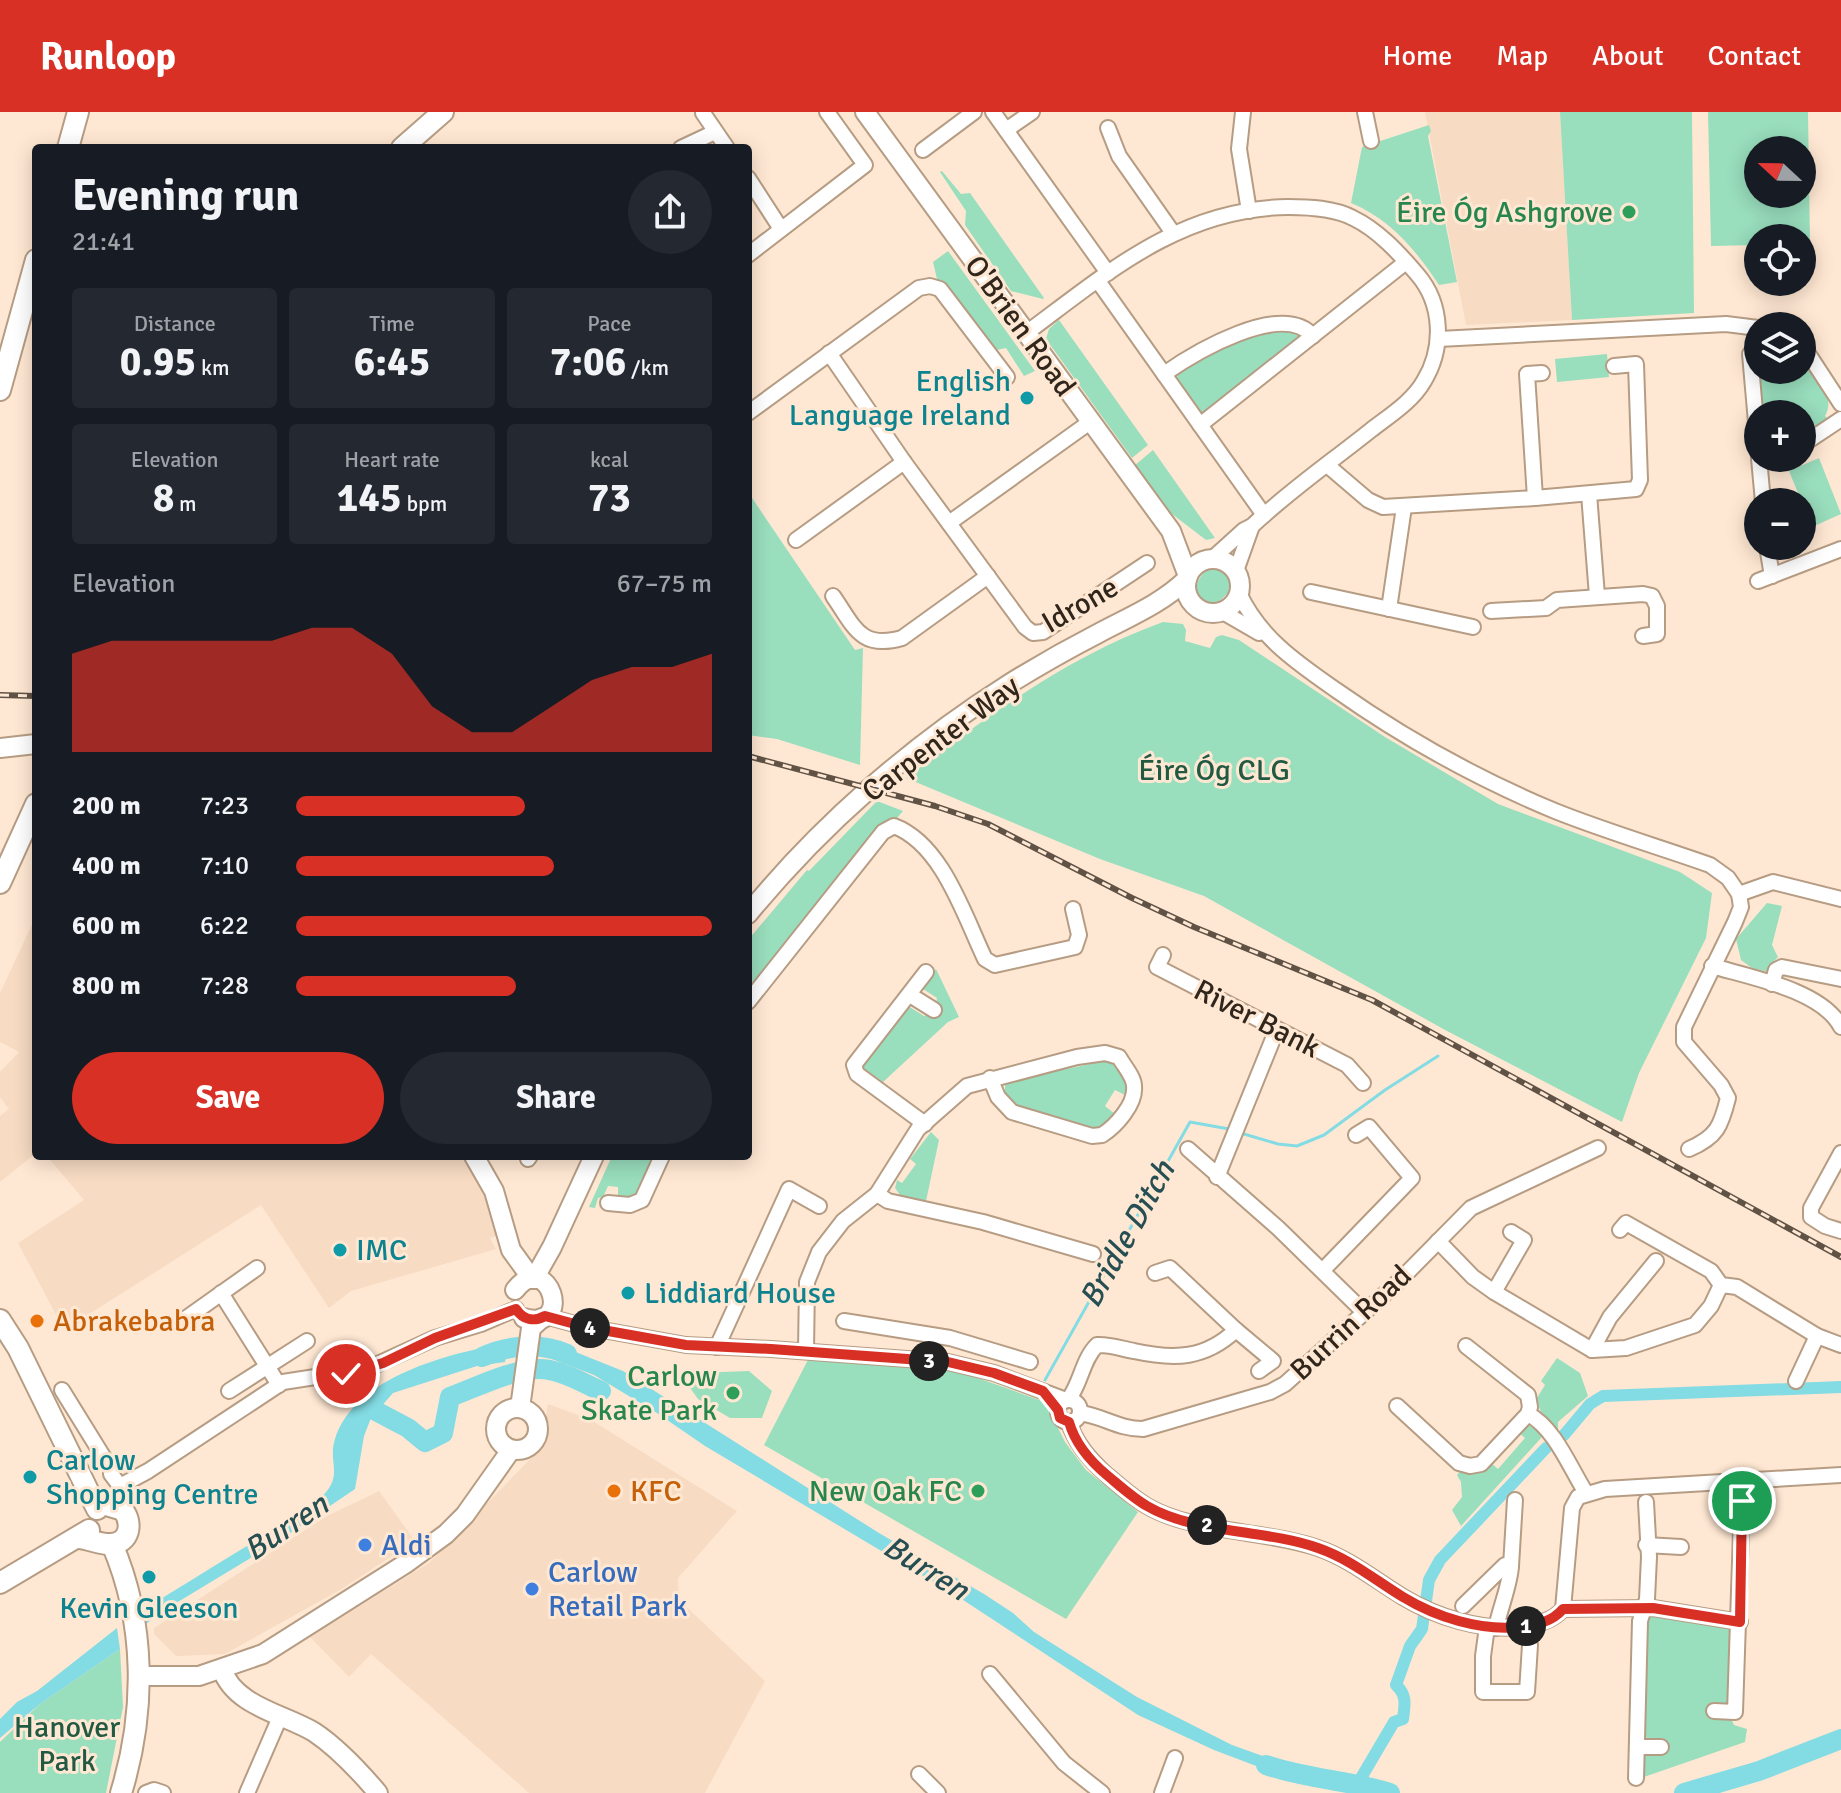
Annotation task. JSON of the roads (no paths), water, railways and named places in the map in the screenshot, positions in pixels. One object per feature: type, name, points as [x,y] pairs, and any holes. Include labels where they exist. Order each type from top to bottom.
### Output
[{"type":"main road","points":[[69,144],[78,112]]},
{"type":"main road","points":[[407,144],[443,112]]},
{"type":"main road","points":[[0,390],[32,274]]},
{"type":"main road","points":[[0,883],[32,813]]},
{"type":"main road","points":[[3,1316],[57,1424],[131,1604],[139,1676],[132,1749],[121,1793]]},
{"type":"main road","points":[[0,1583],[101,1529]]},
{"type":"street","points":[[752,252],[865,165],[827,112]]},
{"type":"street","name":"O'Brien Road","points":[[865,112],[1175,540],[1187,577]]},
{"type":"street","points":[[923,150],[974,112]]},
{"type":"street","points":[[993,112],[1164,374],[1264,515]]},
{"type":"street","points":[[1006,130],[1032,112]]},
{"type":"street","points":[[1243,112],[1239,149],[1249,211]]},
{"type":"street","points":[[1365,112],[1371,141]]},
{"type":"street","points":[[703,113],[724,144]]},
{"type":"street","points":[[1108,128],[1119,156],[1173,233]]},
{"type":"street","points":[[690,144],[715,132]]},
{"type":"street","points":[[752,184],[781,229]]},
{"type":"street","points":[[1025,334],[1103,277],[1173,233],[1192,225],[1275,207],[1312,207],[1352,217],[1383,239],[1420,277],[1433,304],[1439,339],[1432,367],[1413,396],[1210,559],[1196,565],[1187,577],[1189,598],[1198,608]]},
{"type":"street","points":[[1200,425],[1406,262]]},
{"type":"street","points":[[752,410],[919,288],[930,286],[940,289],[1007,377]]},
{"type":"street","points":[[1164,374],[1195,352],[1265,327],[1290,323],[1307,329],[1313,336]]},
{"type":"street","points":[[1439,339],[1726,324],[1744,326]]},
{"type":"street","name":"Idrone","points":[[829,353],[904,462],[1025,627],[1033,633],[1043,632],[1147,563]]},
{"type":"street","points":[[1327,465],[1368,500],[1383,507],[1643,489],[1640,480],[1636,364],[1614,366]]},
{"type":"street","points":[[1816,366],[1841,404]]},
{"type":"street","points":[[1535,498],[1527,374],[1542,373]]},
{"type":"street","points":[[1816,436],[1841,419]]},
{"type":"street","points":[[949,523],[1090,422]]},
{"type":"street","points":[[796,540],[904,462]]},
{"type":"street","points":[[1589,494],[1597,596]]},
{"type":"street","points":[[1389,609],[1404,507]]},
{"type":"street","points":[[1252,526],[1236,571],[1239,593],[1250,617],[1270,639]]},
{"type":"street","name":"O'Brien Road","points":[[1175,540],[1210,559]]},
{"type":"street","points":[[1816,559],[1841,549]]},
{"type":"street","points":[[1210,559],[1225,562],[1236,571]]},
{"type":"street","points":[[1766,560],[1765,578],[1812,560]]},
{"type":"street","points":[[833,596],[859,634],[874,642],[885,642],[902,638],[988,576]]},
{"type":"street","name":"Carpenter Way","points":[[752,910],[808,848],[930,740],[1007,685],[1163,601],[1187,577]]},
{"type":"street","points":[[1311,592],[1473,627]]},
{"type":"street","points":[[1163,601],[1207,612],[1221,611],[1232,604],[1239,593]]},
{"type":"street","points":[[1491,611],[1546,608],[1557,600],[1643,594],[1652,596],[1657,606],[1657,634],[1643,636]]},
{"type":"street","points":[[1221,611],[1270,639],[1365,711],[1457,764],[1556,811],[1710,865],[1728,878],[1739,894],[1741,907],[1684,1027],[1684,1042],[1721,1085],[1728,1098],[1723,1117],[1709,1141],[1689,1149]]},
{"type":"street","points":[[0,748],[32,744]]},
{"type":"street","points":[[752,997],[883,832],[894,826],[907,831],[923,844],[938,863],[985,959],[995,965],[1075,947],[1079,935],[1073,909]]},
{"type":"street","points":[[1739,894],[1773,882],[1841,899]]},
{"type":"street","name":"River Bank","points":[[1163,955],[1157,967],[1347,1065],[1363,1083]]},
{"type":"street","points":[[1712,966],[1772,984],[1820,1004],[1841,1027]]},
{"type":"street","points":[[1772,984],[1776,970],[1782,967],[1841,979]]},
{"type":"street","points":[[925,1124],[857,1074],[854,1065],[926,972]]},
{"type":"street","points":[[910,995],[934,1010]]},
{"type":"street","points":[[1217,1177],[1277,1029]]},
{"type":"street","points":[[806,1351],[807,1282],[819,1252],[843,1221],[877,1194],[918,1129],[967,1086],[990,1078],[1077,1057],[1105,1053],[1119,1057],[1135,1084],[1134,1097],[1110,1130],[1092,1136],[1012,1112],[998,1097],[990,1078]]},
{"type":"street","points":[[1323,1270],[1412,1178],[1369,1127],[1356,1135]]},
{"type":"street","name":"Burrin Road","points":[[1070,1406],[1125,1429],[1143,1429],[1270,1392],[1285,1384],[1365,1313],[1471,1208],[1598,1148]]},
{"type":"street","points":[[1188,1149],[1323,1270],[1365,1313]]},
{"type":"street","points":[[1841,1153],[1811,1208],[1811,1217],[1841,1231]]},
{"type":"street","points":[[476,1160],[494,1191],[529,1313]]},
{"type":"street","points":[[62,1390],[120,1486],[279,1385],[367,1369],[435,1338],[551,1310],[542,1285],[552,1247],[592,1160]]},
{"type":"street","points":[[608,1203],[630,1205],[642,1200],[660,1160]]},
{"type":"street","points":[[717,1347],[789,1189],[819,1206]]},
{"type":"street","points":[[877,1194],[888,1201],[983,1222],[1093,1254]]},
{"type":"street","points":[[1620,1230],[1626,1223],[1711,1271],[1721,1285],[1737,1287],[1817,1336],[1841,1345]]},
{"type":"street","points":[[1494,1292],[1524,1240],[1511,1232]]},
{"type":"street","points":[[1438,1241],[1473,1277],[1494,1292],[1592,1350],[1626,1348],[1695,1325],[1711,1306],[1721,1285]]},
{"type":"street","points":[[515,1259],[574,1322]]},
{"type":"street","points":[[1592,1350],[1610,1317],[1652,1266],[1662,1279]]},
{"type":"street","points":[[185,1319],[257,1268]]},
{"type":"street","points":[[1155,1273],[1170,1268],[1273,1361],[1259,1371]]},
{"type":"street","points":[[520,1403],[532,1414],[538,1432],[529,1447],[511,1450],[499,1442],[495,1428],[500,1415],[520,1403],[529,1313],[524,1281],[542,1285]]},
{"type":"street","points":[[221,1293],[279,1385]]},
{"type":"street","points":[[529,1313],[656,1340],[948,1362],[994,1373],[1043,1391],[1070,1406]]},
{"type":"street","points":[[844,1321],[950,1338],[1030,1362]]},
{"type":"street","points":[[1236,1330],[1219,1346],[1174,1357],[1097,1345],[1091,1351],[1070,1406],[1077,1441],[1091,1459],[1145,1505],[1193,1522],[1276,1536],[1321,1549],[1359,1568],[1424,1608],[1492,1627],[1544,1622],[1556,1617],[1563,1609],[1572,1508],[1578,1497],[1586,1493],[1647,1485],[1841,1475]]},
{"type":"street","points":[[1796,1381],[1811,1364],[1817,1336]]},
{"type":"street","points":[[948,1362],[950,1338]]},
{"type":"street","points":[[229,1391],[307,1341]]},
{"type":"street","points":[[1397,1406],[1459,1463],[1470,1466],[1481,1464],[1528,1414],[1528,1395],[1466,1346]]},
{"type":"street","points":[[57,1424],[77,1414]]},
{"type":"street","points":[[1528,1414],[1537,1419],[1551,1436],[1586,1493]]},
{"type":"street","points":[[139,1676],[199,1676],[263,1654],[405,1564],[446,1534],[465,1515],[511,1450]]},
{"type":"street","points":[[1515,1500],[1510,1578],[1483,1656],[1483,1692],[1527,1692],[1523,1663],[1530,1645]]},
{"type":"street","points":[[1714,1711],[1735,1712],[1742,1501]]},
{"type":"street","points":[[1636,1778],[1640,1621],[1647,1599],[1649,1557],[1646,1502]]},
{"type":"street","points":[[1646,1545],[1681,1547]]},
{"type":"street","points":[[1463,1606],[1505,1565],[1511,1566]]},
{"type":"street","points":[[1563,1609],[1643,1608],[1740,1622]]},
{"type":"street","points":[[222,1669],[226,1681],[246,1699],[314,1733],[378,1793]]},
{"type":"street","points":[[990,1674],[1064,1763],[1102,1793]]},
{"type":"street","points":[[247,1793],[280,1717]]},
{"type":"street","points":[[1637,1747],[1661,1747]]},
{"type":"street","points":[[1162,1793],[1175,1758]]},
{"type":"street","points":[[919,1774],[938,1793]]},
{"type":"street","points":[[146,1793],[154,1790],[163,1793]]},
{"type":"water","points":[[544,1342],[623,1371],[879,1533],[984,1594],[1013,1613],[1034,1632],[1137,1697],[1232,1745],[1291,1766],[1288,1778],[1214,1750],[1138,1715],[957,1596],[705,1446],[657,1413],[594,1375],[542,1355]]},
{"type":"water","points":[[508,1343],[505,1362],[477,1366],[393,1393],[371,1418],[364,1436],[355,1489],[145,1625],[143,1609],[289,1521],[326,1492],[334,1477],[335,1439],[346,1417],[362,1399],[407,1371],[433,1361]]},
{"type":"water","points":[[117,1628],[120,1649],[40,1704],[0,1738],[0,1719],[17,1702],[37,1691]]},
{"type":"waterway","name":"Bridle Ditch","points":[[1244,1134],[1297,1146],[1324,1135],[1438,1056]]},
{"type":"waterway","name":"Bridle Ditch","points":[[1045,1380],[1190,1122],[1229,1129]]},
{"type":"waterway","name":"Burren","points":[[482,1357],[524,1346],[567,1354]]},
{"type":"waterway","points":[[370,1408],[408,1428],[425,1442],[443,1433],[450,1397],[507,1375],[549,1370],[601,1391]]},
{"type":"waterway","points":[[1564,1435],[1590,1404],[1603,1396],[1841,1387]]},
{"type":"waterway","points":[[1358,1783],[1394,1722],[1403,1719],[1404,1696],[1396,1685],[1410,1646],[1422,1629],[1429,1580],[1440,1560],[1546,1448]]},
{"type":"waterway","name":"Burren","points":[[1684,1793],[1759,1771],[1841,1739]]},
{"type":"waterway","name":"Burren","points":[[1266,1765],[1390,1793]]},
{"type":"railway","points":[[0,695],[32,696]]},
{"type":"railway","points":[[752,757],[935,806],[988,824],[1194,927],[1372,1000],[1841,1257]]},
{"type":"place","name":"Éire Óg Ashgrove","points":[[1629,212]]},
{"type":"place","name":"English Language Ireland","points":[[1027,398]]},
{"type":"place","name":"IMC","points":[[340,1250]]},
{"type":"place","name":"Liddiard House","points":[[628,1293]]},
{"type":"place","name":"Abrakebabra","points":[[37,1321]]},
{"type":"place","name":"Carlow Skate Park","points":[[733,1393]]},
{"type":"place","name":"Carlow Shopping Centre","points":[[30,1477]]},
{"type":"place","name":"KFC","points":[[614,1491]]},
{"type":"place","name":"New Oak FC","points":[[978,1491]]},
{"type":"place","name":"Aldi","points":[[365,1545]]},
{"type":"place","name":"Kevin Gleeson","points":[[149,1577]]},
{"type":"place","name":"Carlow Retail Park","points":[[532,1589]]},
{"type":"park label","name":"Éire Óg CLG","points":[[1214,770]]},
{"type":"park label","name":"Hanover Park","points":[[67,1744]]}]
